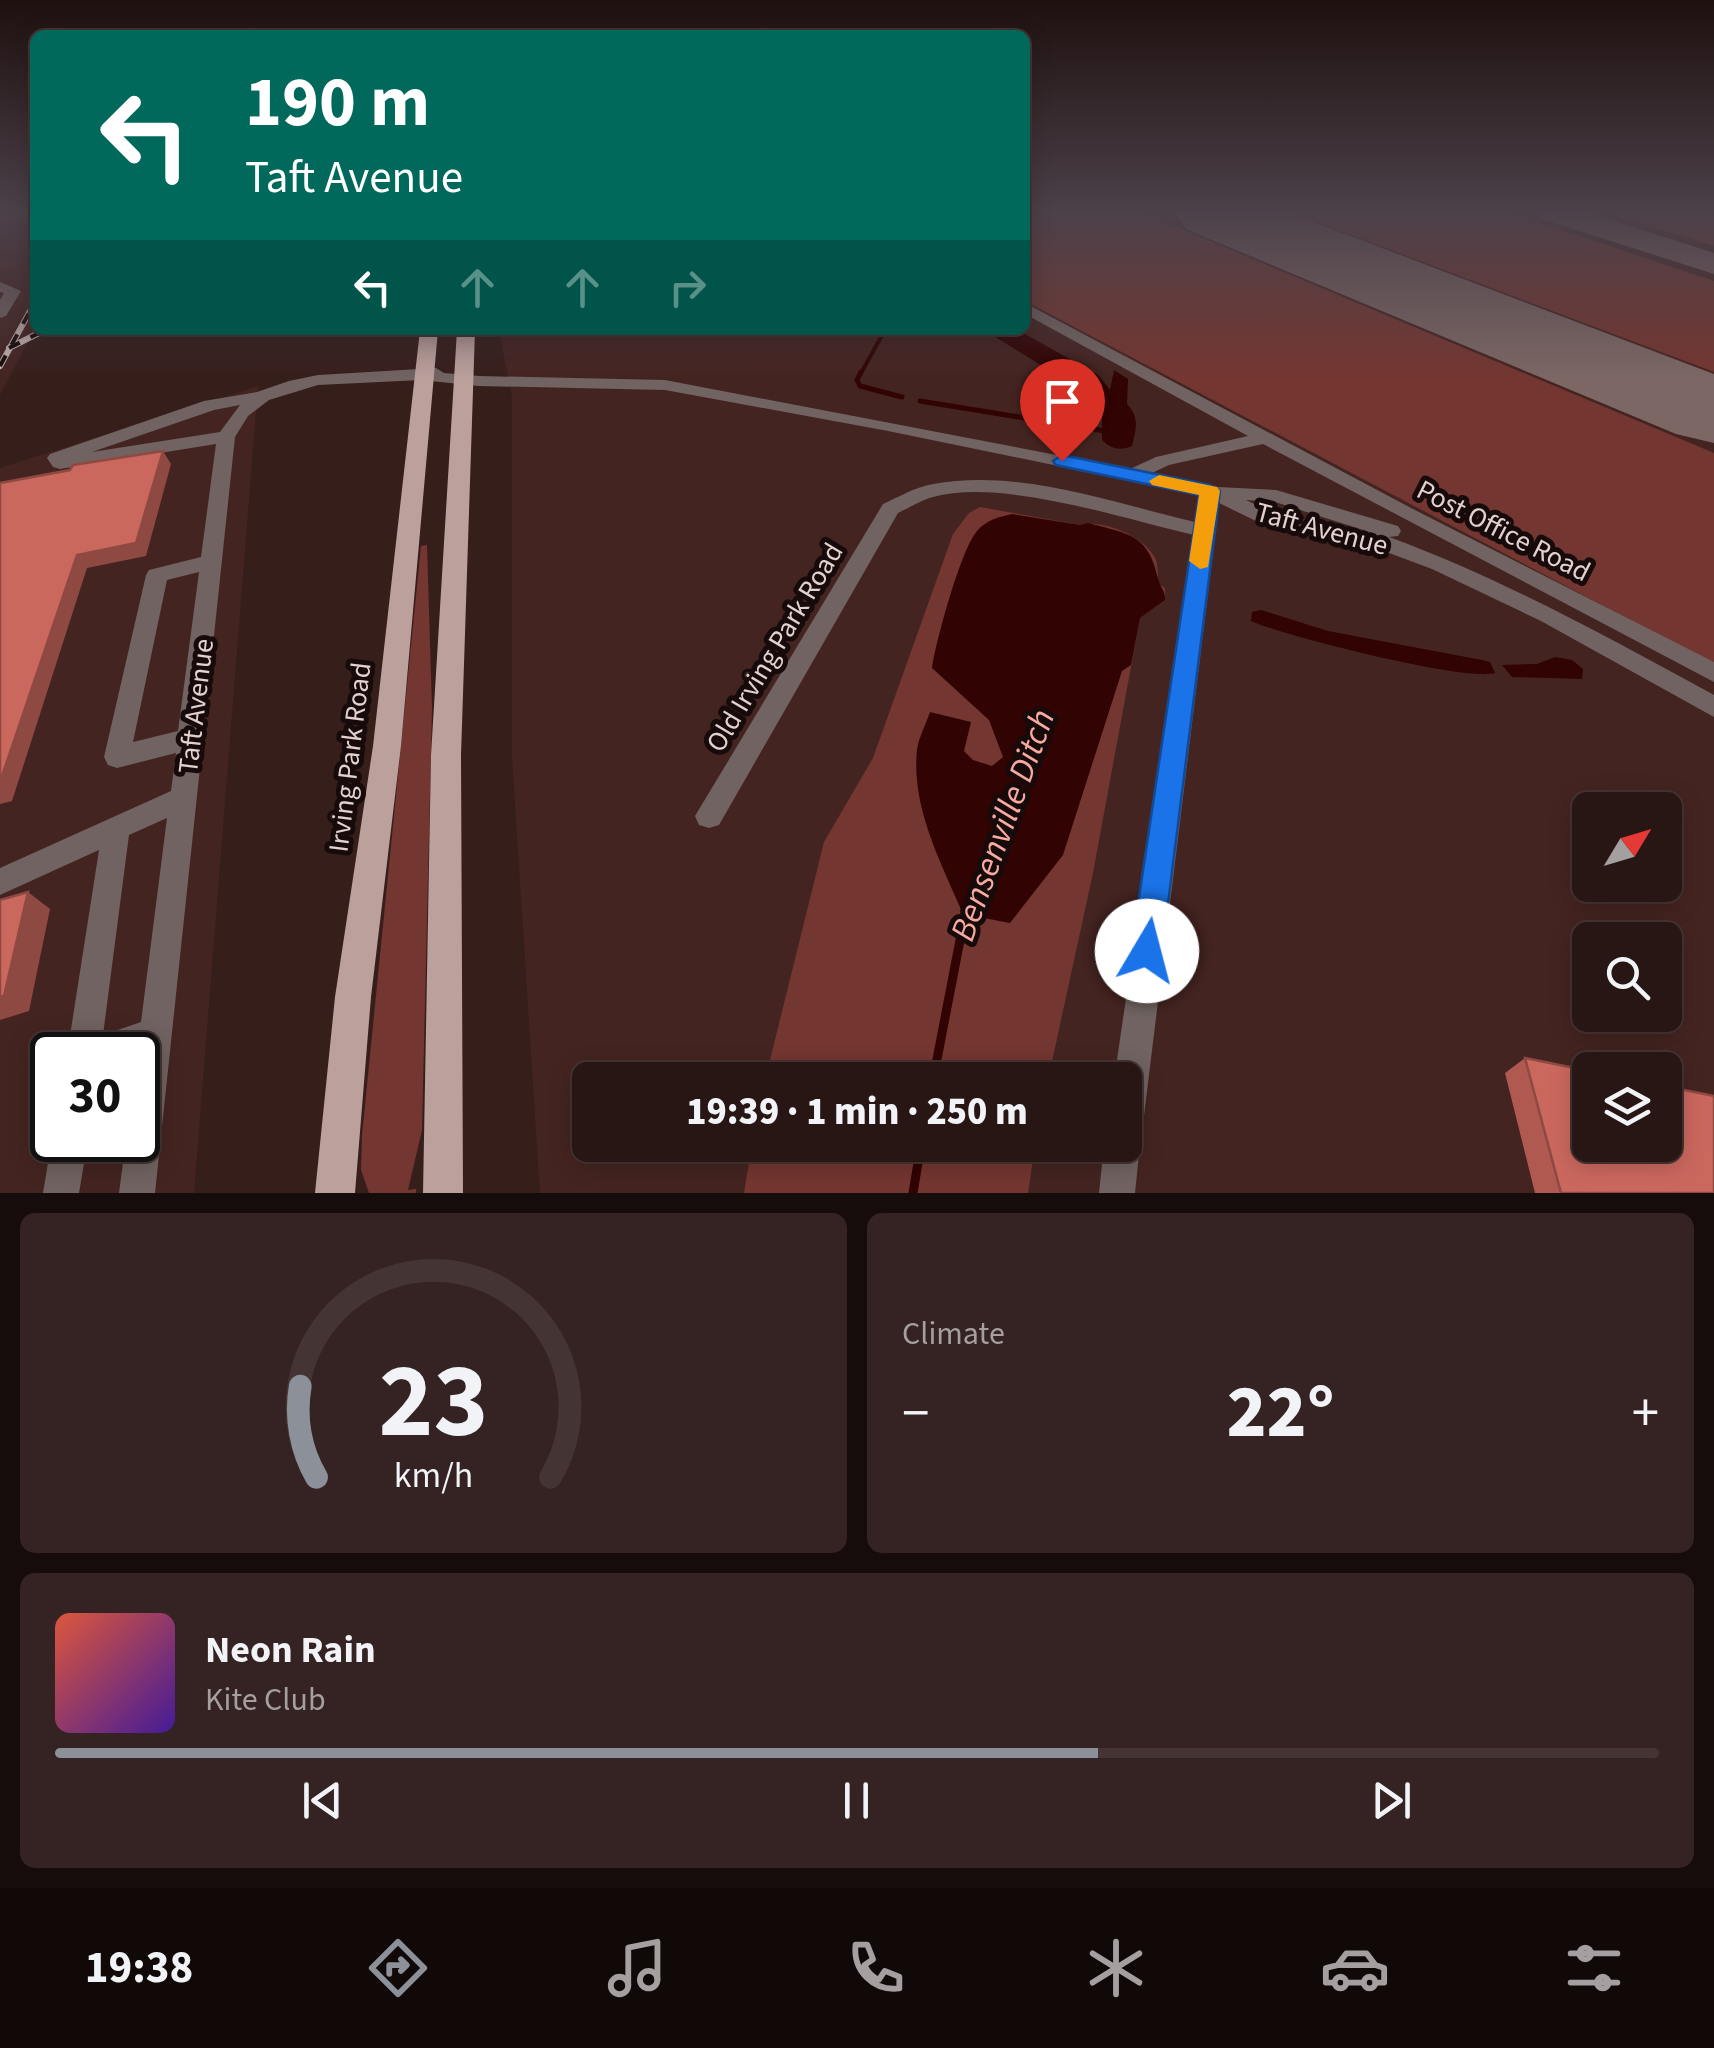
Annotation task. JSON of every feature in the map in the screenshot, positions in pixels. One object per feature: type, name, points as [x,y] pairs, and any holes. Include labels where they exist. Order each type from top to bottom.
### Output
[{"type":"main road","name":"Irving Park Road","points":[[335,1193],[353,997],[404,591],[428,335]]},
{"type":"main road","points":[[443,1193],[446,755],[466,335]]},
{"type":"street","points":[[0,286],[13,291],[0,313]]},
{"type":"street","name":"Post Office Road","points":[[1030,311],[1714,673]]},
{"type":"street","name":"Taft Avenue","points":[[155,1032],[226,436],[234,417],[265,396],[312,382],[423,375],[567,381],[635,389],[665,386],[888,425],[1210,491],[1265,517],[1378,541],[1440,564],[1549,615],[1714,707]]},
{"type":"street","points":[[226,436],[60,463],[57,458],[210,405],[265,396]]},
{"type":"street","points":[[1132,476],[1163,462],[1267,438]]},
{"type":"street","name":"Old Irving Park Road","points":[[709,816],[890,509],[932,490],[1018,492],[1204,532]]},
{"type":"street","points":[[1133,1062],[1210,491]]},
{"type":"street","points":[[191,739],[117,757],[157,575],[212,562]]},
{"type":"street","points":[[0,882],[184,798]]},
{"type":"street","points":[[87,1032],[116,828]]},
{"type":"street","points":[[61,1193],[66,1162]]},
{"type":"street","name":"Taft Avenue","points":[[137,1193],[141,1162]]},
{"type":"street","points":[[1117,1193],[1120,1162]]},
{"type":"shaded area","points":[[0,268],[30,268],[31,335],[0,395]]},
{"type":"shaded area","points":[[1030,268],[1714,268],[1714,1193],[540,1193],[512,757],[512,397],[500,335],[1030,335]]},
{"type":"shaded area","points":[[1030,268],[1273,268],[1714,453],[1714,664],[1030,304]]},
{"type":"shaded area","points":[[1438,268],[1674,268],[1714,281],[1714,372]]},
{"type":"shaded area","points":[[258,386],[194,1193],[0,1193],[0,468]]},
{"type":"shaded area","points":[[980,507],[1112,527],[1134,537],[1151,552],[1159,584],[1165,588],[1165,600],[1140,618],[1093,873],[1052,1062],[769,1062],[824,842],[873,758],[953,534],[969,513]]},
{"type":"shaded area","points":[[427,545],[432,709],[422,1130],[408,1190],[416,1189],[416,1193],[369,1193],[361,1170],[362,1135],[421,546]]},
{"type":"shaded area","points":[[749,1162],[1033,1162],[1028,1193],[744,1193]]},
{"type":"water","points":[[992,335],[1027,335],[1098,375],[1110,390],[1114,370],[1128,379],[1127,404],[1136,424],[1132,446],[1120,449],[1102,440],[1102,412],[1091,396]]},
{"type":"water","points":[[1012,514],[1088,523],[1135,538],[1149,552],[1165,600],[1140,618],[1131,665],[1122,671],[1063,855],[1010,923],[963,914],[929,834],[916,771],[918,744],[930,712],[971,722],[964,751],[973,760],[992,766],[1003,757],[989,720],[932,668],[950,596],[971,541],[984,524]]},
{"type":"water","points":[[1261,610],[1328,631],[1490,662],[1495,673],[1450,671],[1299,637],[1251,621],[1252,612]]},
{"type":"water","points":[[1555,657],[1572,660],[1583,669],[1582,679],[1512,677],[1502,665],[1537,664]]},
{"type":"building","points":[[163,451],[136,543],[77,555],[0,782],[0,483],[70,470],[73,465]]},
{"type":"building","points":[[28,892],[4,996],[0,997],[0,900]]},
{"type":"building","points":[[1525,1058],[1572,1067],[1572,1162],[1682,1162],[1682,1089],[1714,1096],[1714,1193],[1561,1193]]},
{"type":"waterway","points":[[860,375],[882,335]]},
{"type":"waterway","points":[[861,372],[857,380],[860,386],[902,397]]},
{"type":"waterway","points":[[920,401],[1111,432]]},
{"type":"waterway","name":"Bensenville Ditch","points":[[936,1062],[966,909]]},
{"type":"waterway","name":"Bensenville Ditch","points":[[913,1193],[918,1162]]},
{"type":"runway","points":[[1354,268],[1714,411]]},
{"type":"railway","points":[[10,347],[30,311]]},
{"type":"railway","points":[[10,347],[35,335]]},
{"type":"railway","points":[[0,366],[10,347]]},
{"type":"slow traffic","points":[[1159,481],[1210,491],[1200,561]]},
{"type":"route","points":[[1062,461],[1210,491],[1147,951]]}]
